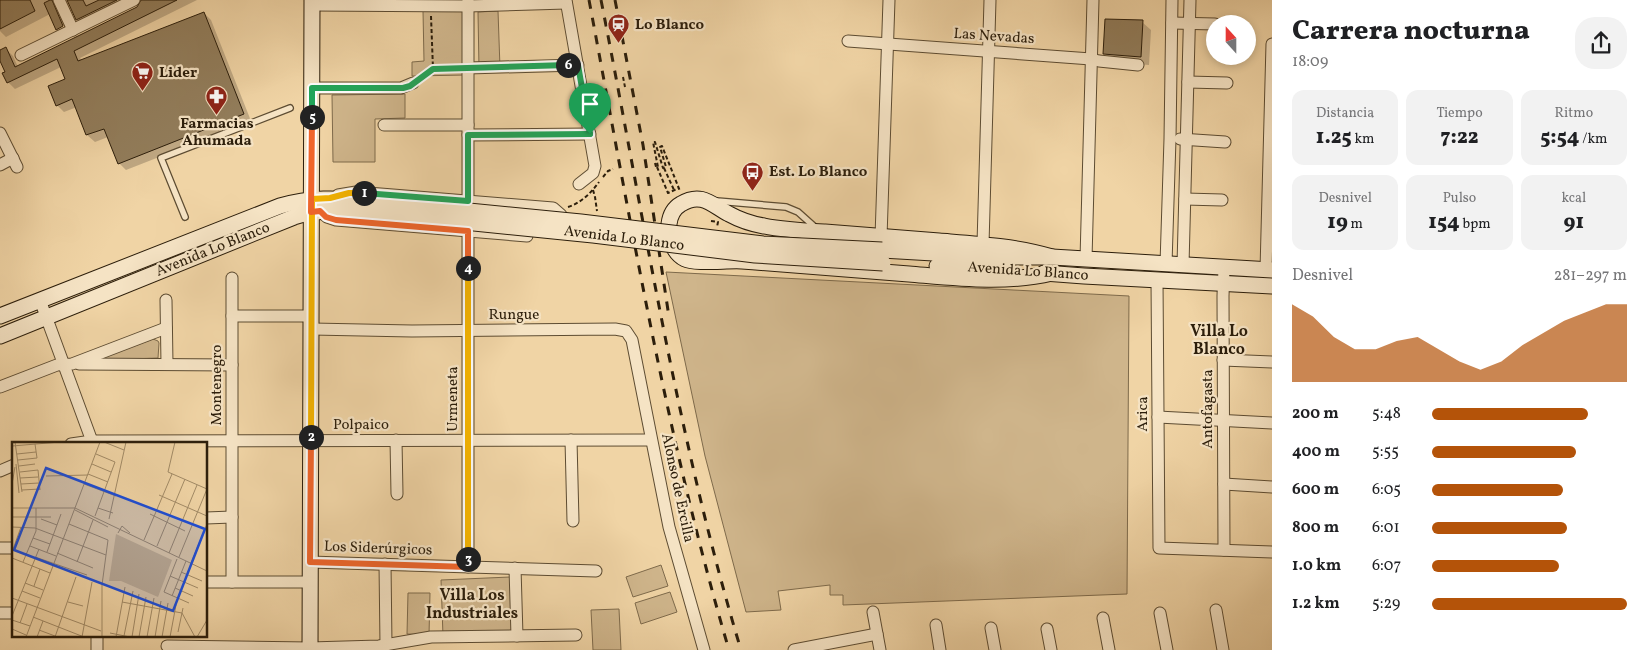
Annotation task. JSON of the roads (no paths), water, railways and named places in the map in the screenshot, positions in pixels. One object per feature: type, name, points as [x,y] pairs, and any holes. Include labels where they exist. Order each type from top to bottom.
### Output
[{"type":"main road","points":[[310,649],[314,207],[312,3]]},
{"type":"main road","name":"Avenida Lo Blanco","points":[[0,336],[288,219],[330,198],[367,207],[581,222],[763,244],[1002,257],[1052,257],[1269,270]]},
{"type":"main road","points":[[1052,257],[1024,249],[983,244],[882,250],[820,232],[762,226],[736,218],[710,201],[697,199],[686,201],[679,205],[671,215],[669,231],[671,243],[678,253],[686,260],[694,262],[741,261],[980,280],[1028,278],[1052,273]]},
{"type":"main road","name":"Avenida Lo Blanco","points":[[0,316],[269,211],[314,207],[343,210],[367,207]]},
{"type":"main road","name":"Avenida Lo Blanco","points":[[882,250],[1052,273],[1272,286]]},
{"type":"street","points":[[59,0],[73,30]]},
{"type":"street","points":[[106,0],[112,11]]},
{"type":"street","points":[[21,55],[134,0]]},
{"type":"street","points":[[882,250],[889,0]]},
{"type":"street","points":[[983,244],[990,0]]},
{"type":"street","points":[[1086,259],[1092,0]]},
{"type":"street","points":[[1166,264],[1172,0]]},
{"type":"street","points":[[1183,265],[1190,0]]},
{"type":"street","points":[[312,3],[430,6],[468,3],[566,1],[595,170],[579,184]]},
{"type":"street","points":[[468,3],[468,201]]},
{"type":"street","points":[[1172,24],[1206,24]]},
{"type":"street","name":"Las Nevadas","points":[[848,41],[1091,59],[1138,65]]},
{"type":"street","points":[[1269,270],[1272,44]]},
{"type":"street","points":[[468,68],[578,65]]},
{"type":"street","points":[[1188,82],[1227,83]]},
{"type":"street","points":[[312,88],[401,88],[413,83]]},
{"type":"street","points":[[384,125],[590,134]]},
{"type":"street","points":[[0,133],[15,163],[0,165]]},
{"type":"street","points":[[1170,139],[1225,142]]},
{"type":"street","points":[[330,198],[356,192],[553,208],[562,214],[564,220],[564,230],[557,238]]},
{"type":"street","points":[[1185,199],[1222,200]]},
{"type":"street","points":[[314,207],[326,217],[336,220],[592,240]]},
{"type":"street","name":"Urmeneta","points":[[468,231],[468,567]]},
{"type":"street","name":"Antofagasta","points":[[1224,268],[1224,550]]},
{"type":"street","name":"Montenegro","points":[[232,278],[232,582]]},
{"type":"street","name":"Arica","points":[[1157,280],[1159,548],[1224,550]]},
{"type":"street","points":[[40,300],[68,364],[93,442]]},
{"type":"street","points":[[166,300],[167,364]]},
{"type":"street","name":"Rungue","points":[[232,316],[468,330],[615,329],[626,331]]},
{"type":"street","points":[[0,387],[166,328]]},
{"type":"street","name":"Alonso de Ercilla","points":[[626,331],[632,340],[670,527],[704,650]]},
{"type":"street","points":[[1223,360],[1272,362]]},
{"type":"street","points":[[68,364],[232,365]]},
{"type":"street","points":[[1158,417],[1272,423]]},
{"type":"street","name":"Polpaico","points":[[93,442],[232,440],[651,440]]},
{"type":"street","points":[[396,440],[397,494]]},
{"type":"street","points":[[571,440],[573,521]]},
{"type":"street","points":[[0,471],[12,467]]},
{"type":"street","points":[[1224,484],[1272,486]]},
{"type":"street","points":[[208,518],[232,517]]},
{"type":"street","points":[[1224,550],[1272,552]]},
{"type":"street","name":"Los Siderúrgicos","points":[[310,562],[596,571]]},
{"type":"street","points":[[385,564],[386,645]]},
{"type":"street","points":[[515,568],[517,636]]},
{"type":"street","points":[[208,582],[310,582]]},
{"type":"street","points":[[1216,610],[1224,650]]},
{"type":"street","points":[[873,612],[880,650]]},
{"type":"street","points":[[1160,613],[1167,650]]},
{"type":"street","points":[[1103,618],[1109,650]]},
{"type":"street","points":[[936,625],[940,650]]},
{"type":"street","points":[[991,628],[995,650]]},
{"type":"street","points":[[1047,629],[1051,650]]},
{"type":"street","points":[[794,650],[877,634]]},
{"type":"street","points":[[167,644],[310,649],[386,645],[431,637],[576,635]]},
{"type":"lane","points":[[185,218],[161,158],[290,108]]},
{"type":"lane","points":[[710,201],[786,206],[798,212],[820,232]]},
{"type":"railway","points":[[589,0],[668,408],[686,489],[729,650]]},
{"type":"railway","points":[[601,0],[680,408],[718,570],[741,650]]},
{"type":"railway","points":[[615,0],[643,145],[669,317]]},
{"type":"place","name":"Lo Blanco","points":[[619,44]]},
{"type":"place","name":"Lider","points":[[143,92]]},
{"type":"place","name":"Farmacias Ahumada","points":[[217,115]]},
{"type":"place","name":"Est. Lo Blanco","points":[[753,191]]},
{"type":"district","name":"Villa Lo Blanco","points":[[1219,341]]},
{"type":"district","name":"Villa Los Industriales","points":[[472,605]]}]
